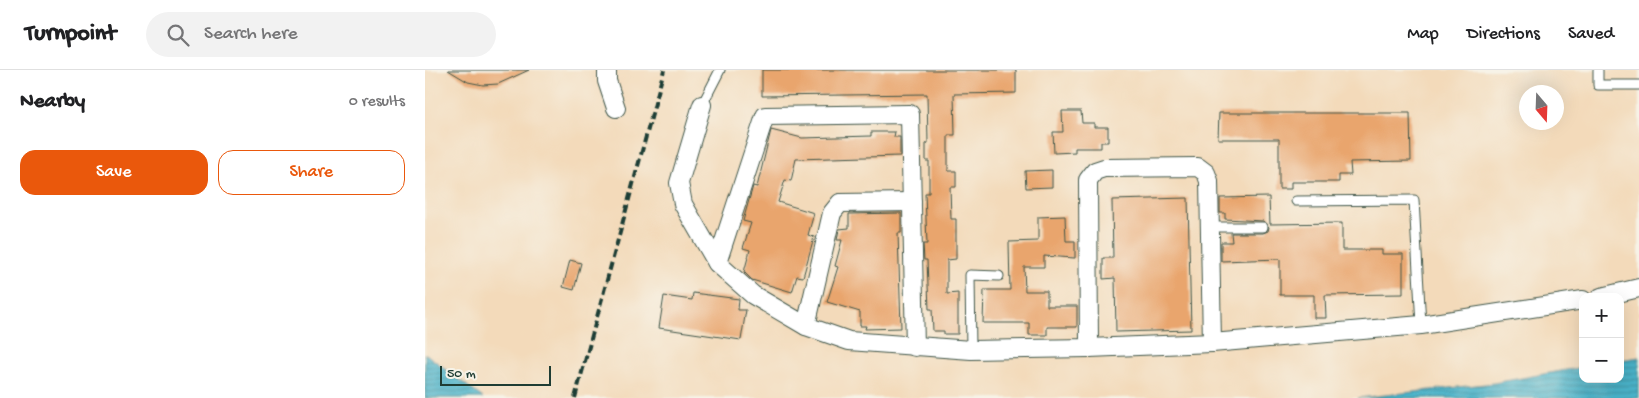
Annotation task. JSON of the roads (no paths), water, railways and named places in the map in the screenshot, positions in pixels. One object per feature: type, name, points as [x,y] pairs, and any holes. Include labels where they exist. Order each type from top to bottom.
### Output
[{"type":"street","points":[[607,70],[607,81],[616,108]]},
{"type":"street","points":[[702,105],[679,183],[683,204],[717,263],[753,295],[806,326],[849,341],[971,350],[1212,343],[1421,325],[1579,301]]},
{"type":"street","points":[[717,263],[765,116],[911,114],[915,347]]},
{"type":"street","points":[[1089,348],[1088,180],[1095,171],[1104,168],[1198,166],[1206,174],[1209,181],[1212,343]]},
{"type":"street","points":[[806,326],[832,213],[840,203],[912,202]]},
{"type":"street","points":[[1618,293],[1639,288]]},
{"type":"lane","points":[[702,105],[721,70]]},
{"type":"lane","points":[[1598,70],[1598,85],[1639,85]]},
{"type":"lane","points":[[1296,202],[1414,200],[1421,325]]},
{"type":"lane","points":[[1210,227],[1263,227]]},
{"type":"lane","points":[[971,350],[970,275],[999,276]]},
{"type":"water","points":[[426,354],[483,398],[425,398]]},
{"type":"water","points":[[1639,357],[1639,398],[1358,398],[1494,383],[1579,368],[1579,383],[1624,383],[1624,359]]},
{"type":"railway","points":[[575,398],[664,70]]}]
